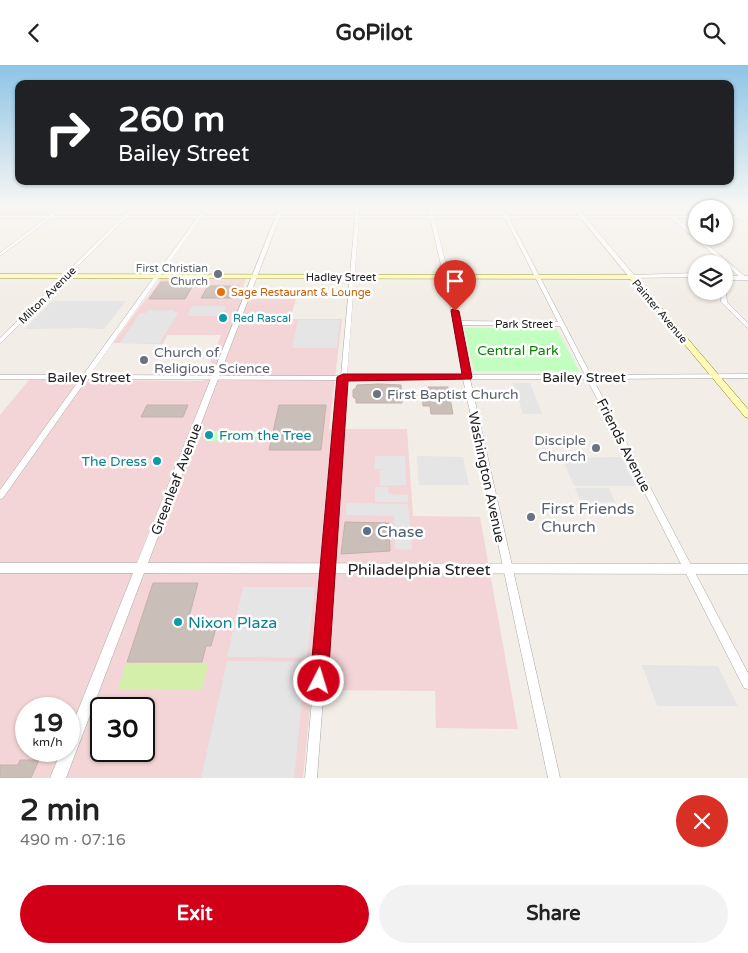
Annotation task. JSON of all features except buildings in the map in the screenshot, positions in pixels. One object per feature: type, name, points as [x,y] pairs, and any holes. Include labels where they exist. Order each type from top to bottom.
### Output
[{"type":"main road","name":"Hadley Street","points":[[0,276],[632,277]]},
{"type":"main road","name":"Painter Avenue","points":[[632,277],[748,415]]},
{"type":"street","points":[[0,255],[21,239]]},
{"type":"street","name":"Milton Avenue","points":[[0,341],[103,239]]},
{"type":"street","points":[[0,496],[184,239]]},
{"type":"street","name":"Greenleaf Avenue","points":[[80,723],[269,239]]},
{"type":"street","points":[[311,778],[356,239]]},
{"type":"street","name":"Washington Avenue","points":[[438,239],[448,277],[507,569],[554,778]]},
{"type":"street","name":"Friends Avenue","points":[[518,239],[687,569],[748,683]]},
{"type":"street","name":"Painter Avenue","points":[[601,239],[632,277]]},
{"type":"street","points":[[699,239],[745,277]]},
{"type":"street","name":"Hadley Street","points":[[632,277],[688,276]]},
{"type":"street","points":[[724,300],[748,326]]},
{"type":"street","name":"Park Street","points":[[457,323],[561,324]]},
{"type":"street","name":"Bailey Street","points":[[0,377],[748,376]]},
{"type":"street","name":"Philadelphia Street","points":[[0,568],[748,569]]},
{"type":"street","name":"Greenleaf Avenue","points":[[58,778],[65,762]]},
{"type":"shaded area","points":[[161,279],[246,279],[239,299],[296,299],[290,319],[342,319],[329,429],[407,429],[413,516],[480,517],[518,729],[436,728],[435,691],[312,690],[303,778],[0,778],[0,415],[29,380],[203,381],[221,335],[167,335],[163,344],[113,343]]},
{"type":"shaded area","points":[[52,301],[126,301],[104,329],[25,329]]},
{"type":"shaded area","points":[[192,306],[226,306],[222,316],[187,316]]},
{"type":"shaded area","points":[[148,310],[175,310],[174,312],[178,313],[160,343],[120,343],[140,313],[146,313]]},
{"type":"shaded area","points":[[298,320],[340,320],[337,348],[292,348]]},
{"type":"shaded area","points":[[513,383],[530,383],[542,414],[523,414]]},
{"type":"shaded area","points":[[375,456],[405,456],[406,485],[380,486],[379,470],[391,470],[374,469]]},
{"type":"shaded area","points":[[417,456],[463,457],[469,485],[419,485]]},
{"type":"shaded area","points":[[621,457],[636,486],[574,486],[562,458]]},
{"type":"shaded area","points":[[375,487],[388,487],[389,494],[408,495],[408,502],[375,502]]},
{"type":"shaded area","points":[[575,488],[609,488],[615,502],[581,503]]},
{"type":"shaded area","points":[[346,503],[408,504],[412,550],[395,549],[394,516],[346,515]]},
{"type":"shaded area","points":[[243,587],[315,587],[307,658],[227,657]]},
{"type":"shaded area","points":[[227,661],[306,662],[294,778],[201,778]]},
{"type":"shaded area","points":[[642,665],[718,666],[738,706],[657,706]]},
{"type":"green space","name":"Central Park","points":[[464,328],[556,328],[579,371],[474,371]]},
{"type":"green space","points":[[209,431],[265,431],[262,441],[206,441]]},
{"type":"green space","points":[[126,664],[208,664],[202,689],[117,690]]},
{"type":"place","name":"First Christian Church","points":[[218,274]]},
{"type":"place","name":"Sage Restaurant & Lounge","points":[[221,292]]},
{"type":"place","name":"Red Rascal","points":[[223,318]]},
{"type":"place","name":"Church of Religious Science","points":[[144,360]]},
{"type":"place","name":"First Baptist Church","points":[[377,394]]},
{"type":"place","name":"From the Tree","points":[[209,435]]},
{"type":"place","name":"Disciple Church","points":[[596,448]]},
{"type":"place","name":"The Dress","points":[[157,461]]},
{"type":"place","name":"First Friends Church","points":[[531,517]]},
{"type":"place","name":"Chase","points":[[367,531]]},
{"type":"place","name":"Nixon Plaza","points":[[178,622]]},
{"type":"route","points":[[319,681],[343,377],[467,377],[455,311]]}]
